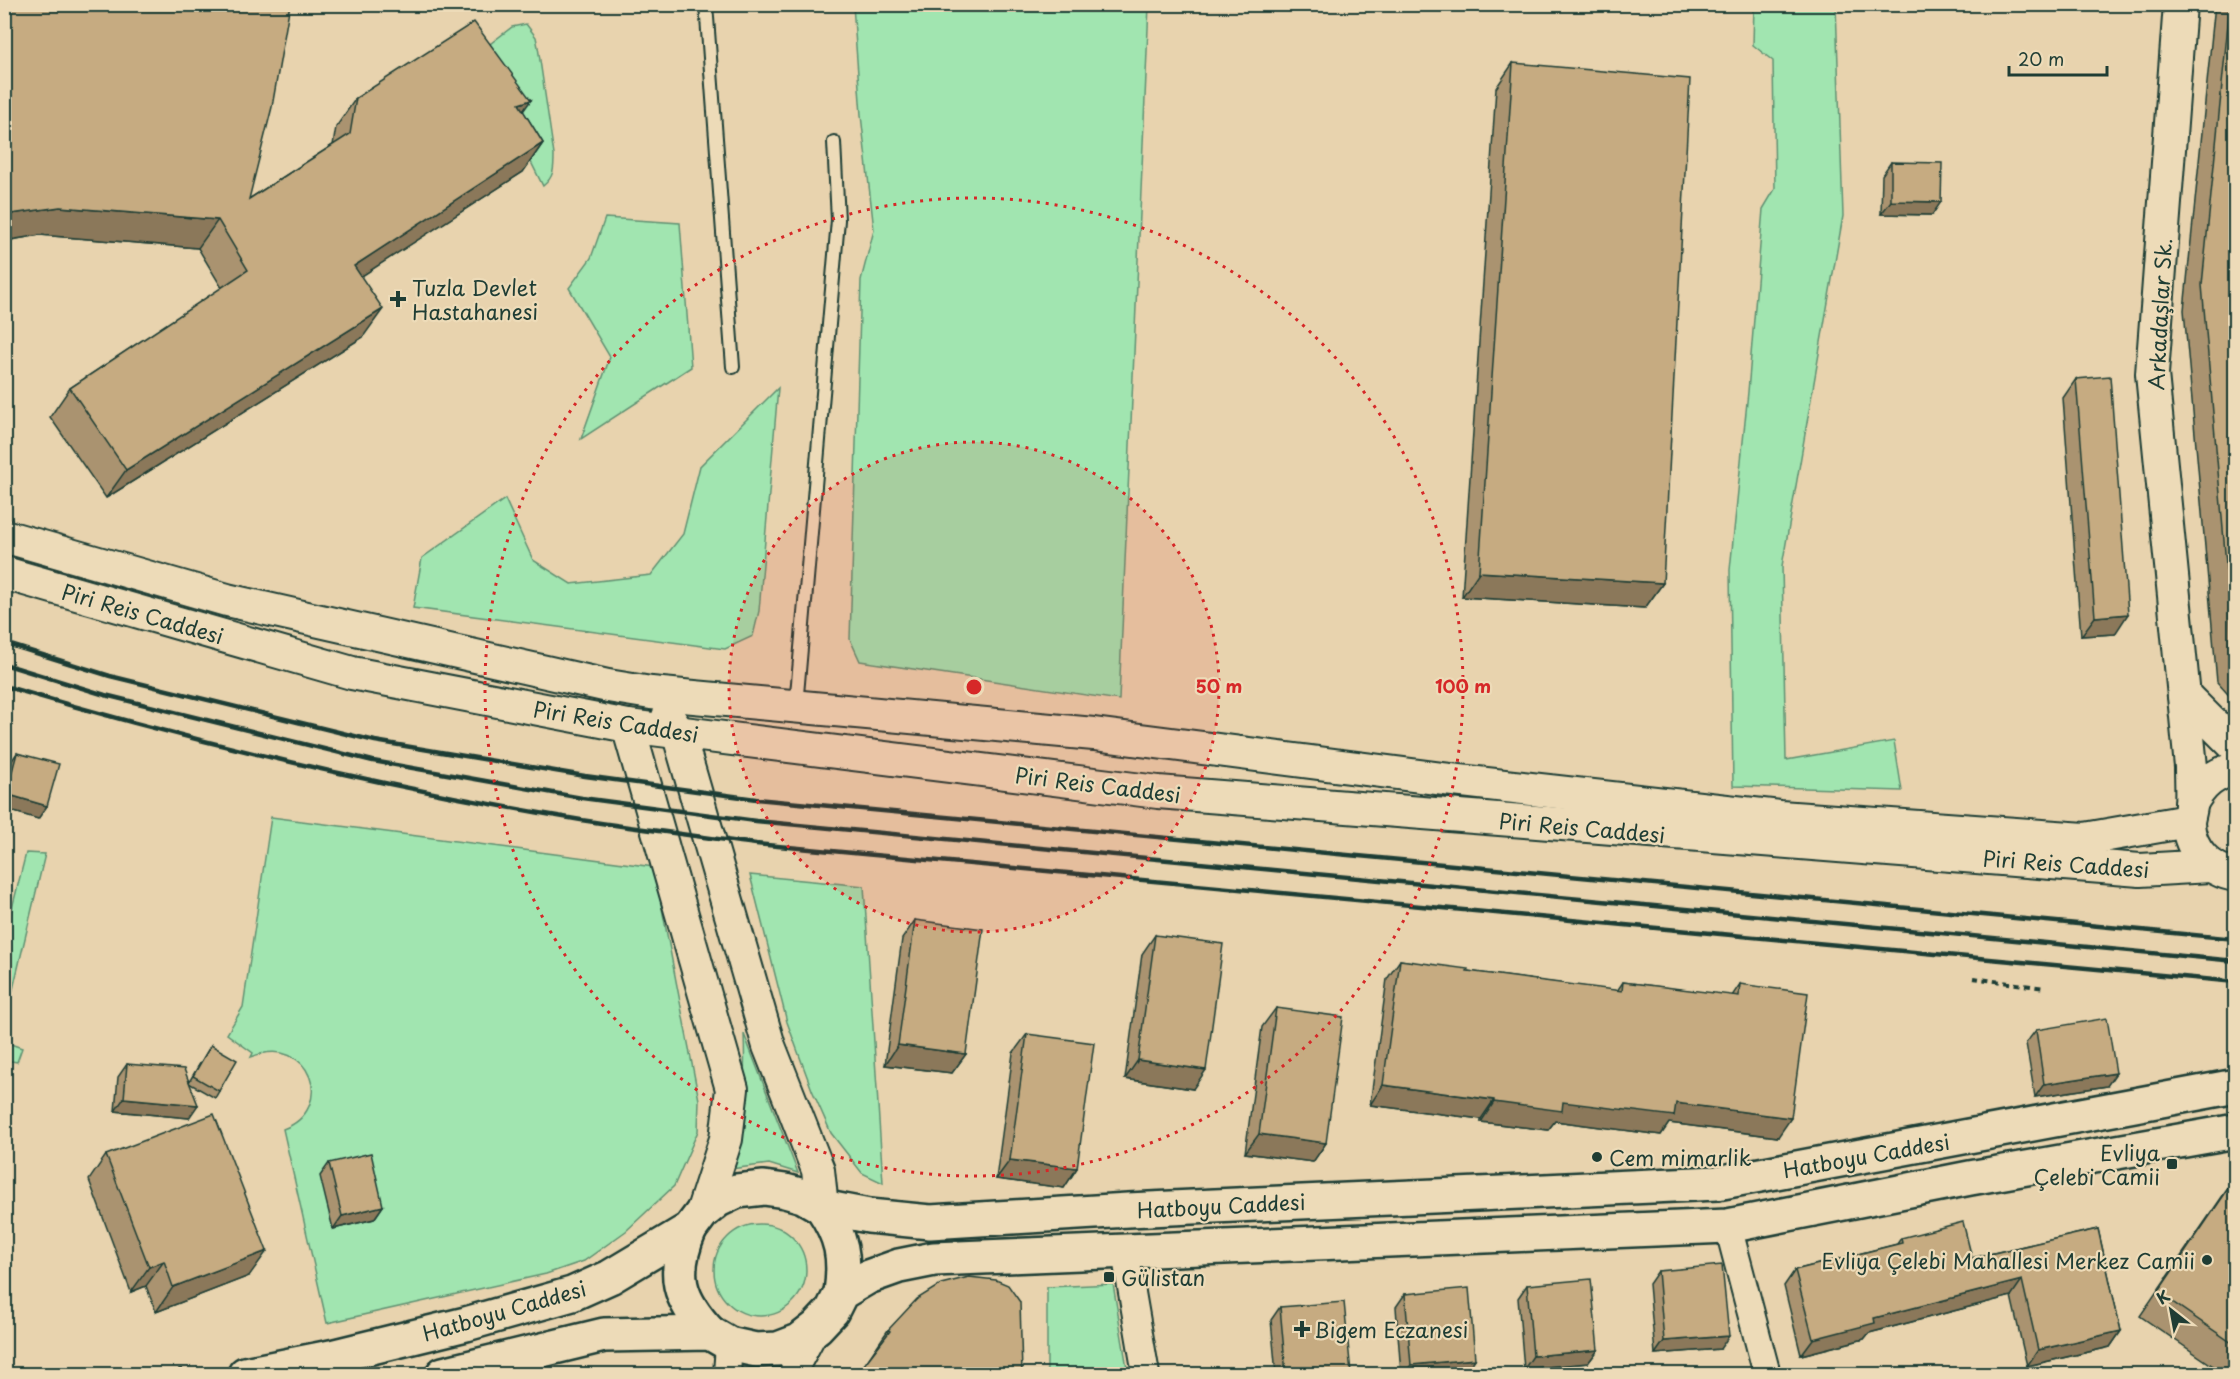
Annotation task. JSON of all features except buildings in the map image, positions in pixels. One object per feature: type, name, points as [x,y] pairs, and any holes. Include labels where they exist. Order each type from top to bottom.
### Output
[{"type":"main road","name":"Hatboyu Caddesi","points":[[245,1374],[331,1357],[466,1324],[572,1294],[610,1277],[696,1221],[718,1200],[737,1191],[764,1188],[785,1191],[803,1196],[822,1207],[869,1216],[930,1222],[1152,1209],[1718,1183],[2235,1086]]},
{"type":"main road","name":"Hatboyu Caddesi","points":[[442,1374],[604,1335],[722,1351],[778,1348],[799,1341],[817,1327],[832,1311],[841,1293],[868,1277],[899,1266],[934,1259],[1728,1226],[1970,1178],[2235,1131]]},
{"type":"main road","points":[[822,1207],[835,1227],[841,1248],[844,1270],[841,1293]]},
{"type":"main road","points":[[696,1221],[682,1248],[679,1267],[681,1287],[685,1302],[693,1315],[722,1351]]},
{"type":"street","name":"Arkadaşlar Sk.","points":[[2180,4],[2152,374],[2191,766],[2190,838],[2198,853],[2223,871]]},
{"type":"street","name":"Piri Reis Caddesi","points":[[4,536],[227,600],[608,686],[651,693],[1094,735],[1443,779],[1780,817],[2085,839],[2190,813]]},
{"type":"street","name":"Piri Reis Caddesi","points":[[4,573],[352,674],[628,726],[1158,792],[2140,870],[2223,871]]},
{"type":"street","points":[[696,1221],[726,1139],[732,1089],[628,726],[651,693],[678,732],[769,1046],[818,1170],[822,1207]]},
{"type":"street","points":[[2184,695],[2235,747]]},
{"type":"street","points":[[2190,813],[2199,790],[2210,779],[2224,771],[2235,769]]},
{"type":"street","points":[[1728,1226],[1767,1374]]},
{"type":"street","points":[[1125,1252],[1146,1374]]},
{"type":"street","points":[[792,1374],[817,1327]]},
{"type":"lane","points":[[706,4],[733,367]]},
{"type":"lane","points":[[796,707],[838,220],[834,142]]},
{"type":"path","points":[[1973,978],[2045,988]]},
{"type":"path","points":[[180,1368],[181,1374]]},
{"type":"green space","points":[[853,5],[1149,5],[1119,700],[860,661],[850,639],[861,280],[874,230],[861,115]]},
{"type":"green space","points":[[1754,5],[1836,5],[1843,216],[1782,566],[1786,760],[1894,741],[1902,791],[1733,786],[1730,570],[1763,209],[1775,189],[1773,61],[1753,45]]},
{"type":"green space","points":[[526,24],[536,37],[554,155],[553,172],[543,186],[477,54],[512,27]]},
{"type":"green space","points":[[605,218],[680,223],[691,367],[581,439],[610,357],[569,288],[591,258]]},
{"type":"green space","points":[[778,388],[759,611],[753,636],[725,649],[413,608],[422,558],[505,499],[533,560],[571,584],[651,575],[683,534],[700,466]]},
{"type":"green space","points":[[271,817],[654,867],[699,1100],[698,1131],[674,1186],[626,1231],[584,1261],[546,1274],[327,1323],[283,1129],[299,1119],[309,1106],[312,1092],[310,1077],[302,1064],[289,1055],[272,1052],[251,1057],[253,1053],[227,1034],[243,1007]]},
{"type":"green space","points":[[26,853],[45,854],[5,1023],[5,936]]},
{"type":"green space","points":[[750,875],[864,886],[883,1183],[862,1173],[831,1133],[812,1090],[787,1022]]},
{"type":"green space","points":[[744,1034],[798,1173],[769,1164],[730,1169],[742,1102]]},
{"type":"green space","points":[[5,1042],[22,1048],[17,1062],[5,1060]]},
{"type":"green space","points":[[760,1224],[778,1228],[792,1238],[802,1252],[806,1270],[802,1288],[792,1302],[778,1312],[760,1316],[742,1312],[728,1302],[718,1288],[714,1270],[718,1252],[728,1238],[742,1228]]},
{"type":"green space","points":[[1113,1284],[1128,1374],[1047,1374],[1047,1287]]},
{"type":"railway","points":[[4,643],[110,676],[375,741],[585,776],[756,799],[2236,939]]},
{"type":"railway","points":[[4,664],[105,695],[373,761],[582,798],[756,821],[2236,961]]},
{"type":"railway","points":[[4,686],[218,745],[363,778],[581,820],[756,844],[2236,982]]},
{"type":"place","name":"Tuzla Devlet Hastahanesi","points":[[398,299]]},
{"type":"place","name":"Cem mimarlik","points":[[1597,1157]]},
{"type":"place","name":"Evliya Çelebi Camii","points":[[2172,1164]]},
{"type":"place","name":"Evliya Çelebi Mahallesi Merkez Camii","points":[[2207,1260]]},
{"type":"place","name":"Gülistan","points":[[1109,1277]]},
{"type":"place","name":"Bigem Eczanesi","points":[[1302,1329]]}]
